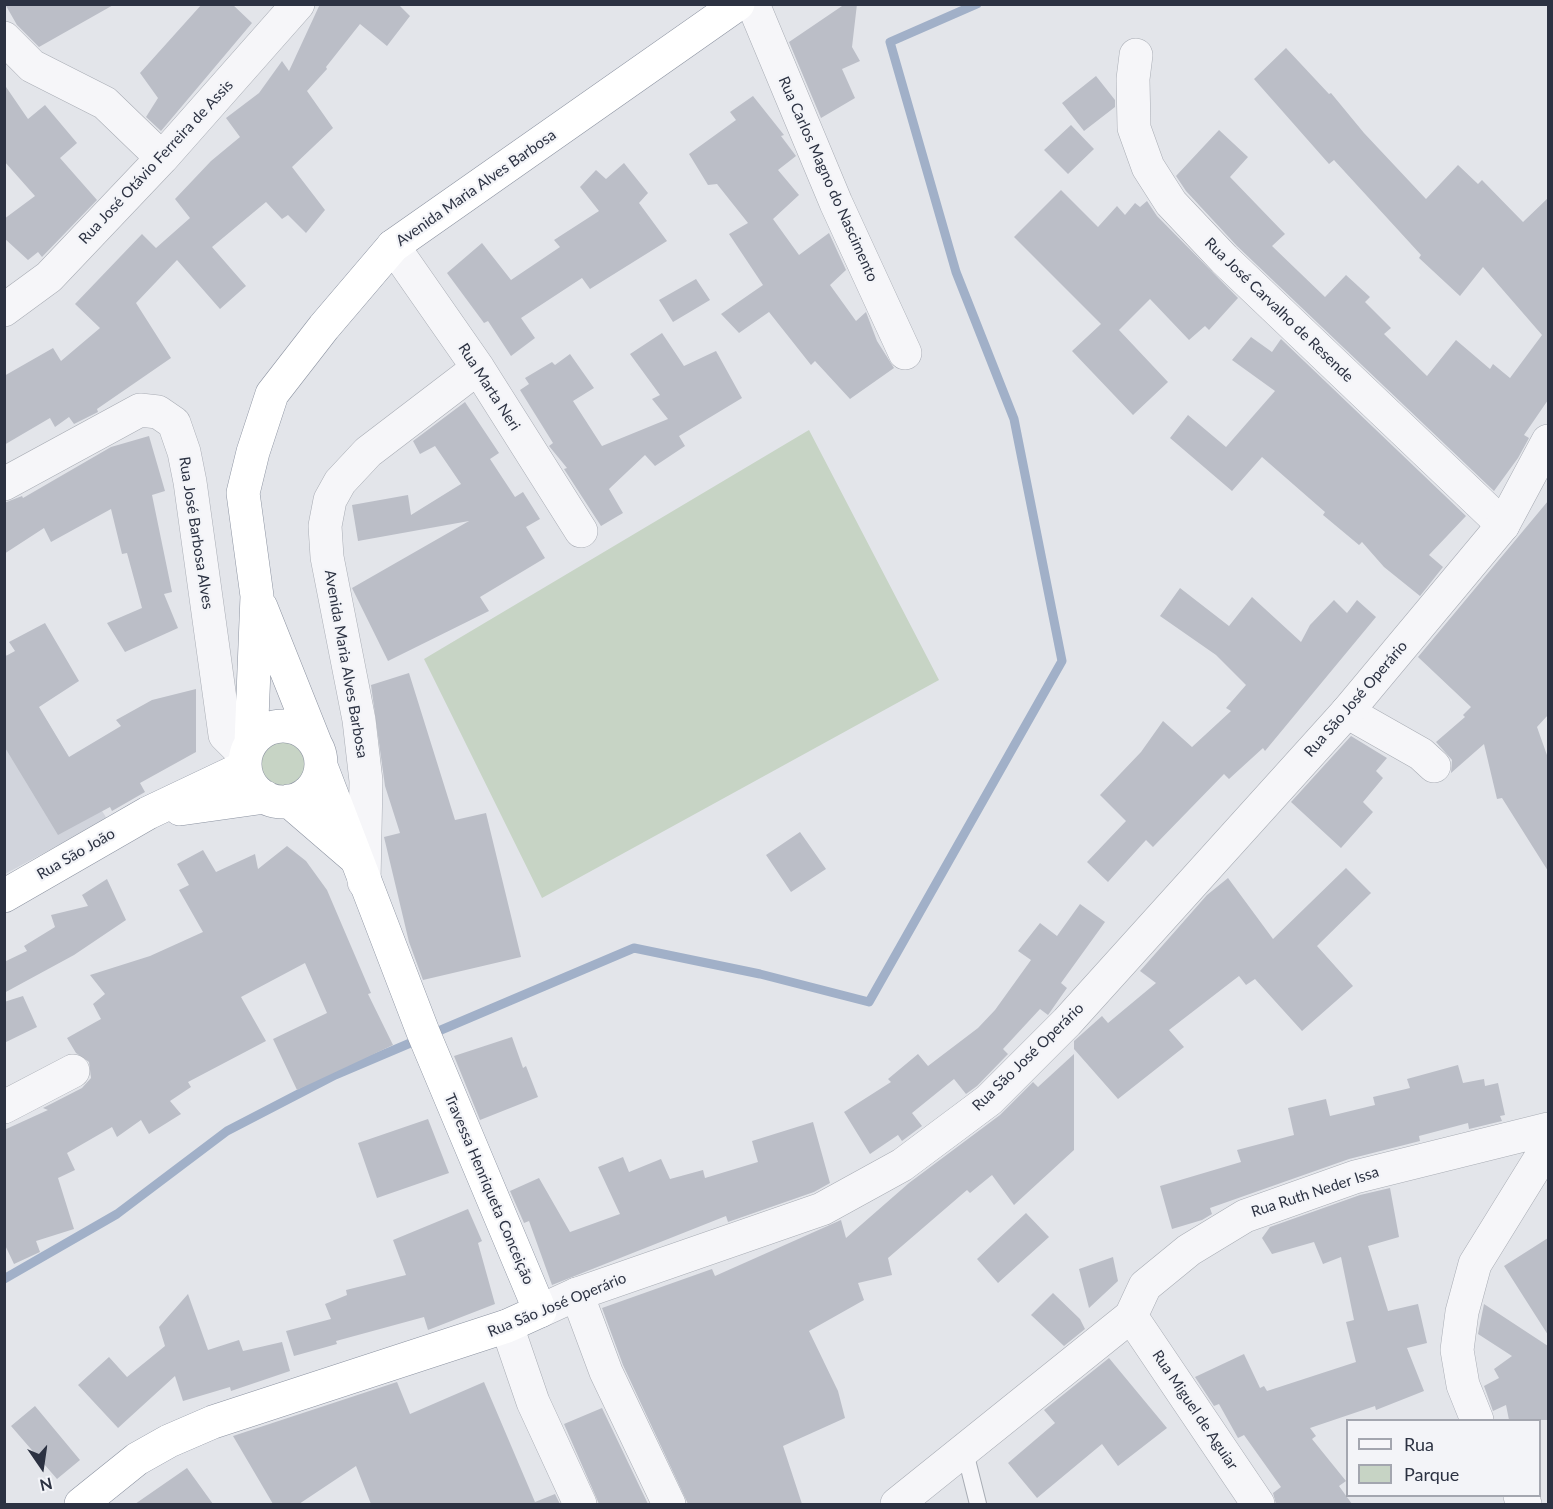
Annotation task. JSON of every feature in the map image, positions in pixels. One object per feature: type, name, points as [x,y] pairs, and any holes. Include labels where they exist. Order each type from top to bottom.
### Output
[{"type":"highway","name":"Avenida Maria Alves Barbosa","points":[[247,755],[256,596],[243,493],[253,452],[272,394],[324,327],[393,246],[738,4]]},
{"type":"highway","name":"Avenida Maria Alves Barbosa","points":[[256,596],[319,755],[359,871],[423,1032]]},
{"type":"highway","points":[[148,813],[277,799],[311,789],[319,755],[308,735],[284,726],[259,733],[247,755],[247,779],[277,799]]},
{"type":"highway","name":"Rua São João","points":[[4,896],[247,755]]},
{"type":"highway","name":"Avenida Maria Alves Barbosa","points":[[277,799],[359,871]]},
{"type":"highway","name":"Travessa Henriqueta Conceição","points":[[423,1032],[540,1311]]},
{"type":"highway","name":"Rua São José Operário","points":[[81,1504],[137,1459],[169,1441],[213,1422],[507,1326],[540,1311]]},
{"type":"street","name":"Rua José Otávio Ferreira de Assis","points":[[4,310],[49,277],[162,158],[298,4]]},
{"type":"street","name":"Rua Carlos Magno do Nascimento","points":[[753,4],[836,203],[905,353]]},
{"type":"street","points":[[4,38],[32,66],[105,103],[162,158]]},
{"type":"street","name":"Rua José Carvalho de Resende","points":[[1136,55],[1132,102],[1134,128],[1148,167],[1171,203],[1224,259],[1503,525]]},
{"type":"street","name":"Rua Marta Neri","points":[[393,246],[478,368],[581,531]]},
{"type":"street","name":"Avenida Maria Alves Barbosa","points":[[359,871],[366,781],[359,720],[327,557],[325,526],[330,500],[340,482],[368,452],[478,368]]},
{"type":"street","name":"Rua José Barbosa Alves","points":[[4,484],[140,410],[158,412],[174,423],[184,452],[190,482],[225,735],[247,755]]},
{"type":"street","name":"Rua São José Operário","points":[[540,1311],[577,1294],[822,1209],[902,1165],[989,1100],[1067,1022],[1347,712],[1503,525],[1548,441]]},
{"type":"street","points":[[1347,712],[1421,754],[1434,766]]},
{"type":"street","points":[[4,1107],[73,1071]]},
{"type":"street","name":"Rua Ruth Neder Issa","points":[[897,1504],[1131,1316],[1145,1287],[1189,1250],[1245,1216],[1355,1177],[1548,1129]]},
{"type":"street","points":[[1477,1419],[1463,1384],[1457,1350],[1462,1312],[1475,1264],[1548,1146]]},
{"type":"street","points":[[577,1294],[606,1372],[669,1504]]},
{"type":"street","name":"Rua Miguel de Aguiar","points":[[1131,1316],[1258,1504]]},
{"type":"street","points":[[507,1326],[533,1402],[580,1504]]},
{"type":"lane","points":[[964,1448],[978,1504]]},
{"type":"shaded area","points":[[4,651],[107,819],[5,874],[4,874]]},
{"type":"green space","points":[[809,430],[939,680],[542,898],[424,659]]},
{"type":"green space","points":[[277,738],[287,738],[299,745],[306,757],[306,767],[299,779],[287,786],[277,786],[262,775],[258,767],[258,757],[269,742]]},
{"type":"building","points":[[5,4],[115,4],[39,47],[17,25]]},
{"type":"building","points":[[202,4],[232,4],[252,23],[161,131],[146,117],[158,98],[140,73]]},
{"type":"building","points":[[320,4],[398,4],[410,16],[387,46],[360,24],[326,67],[327,69],[307,91],[333,128],[292,167],[325,210],[306,233],[288,215],[282,219],[266,202],[212,247],[246,286],[220,309],[177,260],[136,303],[171,358],[97,409],[98,412],[74,424],[69,417],[55,427],[50,418],[4,445],[4,376],[53,348],[61,361],[100,328],[75,304],[142,234],[156,248],[190,218],[175,199],[211,161],[240,137],[226,118],[259,93],[282,61],[289,71]]},
{"type":"building","points":[[845,4],[857,4],[852,47],[860,61],[842,69],[855,98],[821,118],[789,42]]},
{"type":"building","points":[[1286,48],[1329,94],[1331,93],[1364,133],[1426,199],[1458,165],[1478,184],[1482,180],[1523,222],[1548,198],[1548,400],[1524,435],[1529,438],[1518,458],[1494,491],[1237,246],[1186,191],[1176,176],[1219,130],[1248,157],[1230,177],[1285,234],[1272,246],[1325,297],[1346,275],[1370,297],[1365,302],[1391,328],[1384,334],[1427,376],[1456,340],[1490,369],[1493,364],[1510,378],[1542,335],[1483,267],[1460,296],[1419,258],[1421,255],[1334,160],[1329,164],[1254,79]]},
{"type":"building","points":[[1096,76],[1115,100],[1115,107],[1084,131],[1062,103]]},
{"type":"building","points":[[4,84],[28,119],[45,105],[77,143],[60,158],[97,200],[42,257],[38,252],[28,260],[4,238],[4,219],[35,196],[4,161]]},
{"type":"building","points":[[753,96],[784,135],[781,136],[796,156],[778,170],[799,195],[773,219],[799,255],[829,233],[846,270],[830,285],[856,321],[866,312],[877,341],[894,368],[850,399],[815,361],[811,365],[769,312],[739,333],[721,314],[763,285],[729,234],[748,223],[717,184],[708,185],[689,154],[736,120],[730,112]]},
{"type":"building","points":[[1071,125],[1094,149],[1068,174],[1044,150]]},
{"type":"building","points":[[624,163],[648,193],[639,203],[667,241],[590,289],[582,278],[521,318],[535,338],[511,356],[488,321],[484,323],[447,273],[482,243],[511,280],[560,247],[554,240],[599,211],[580,187],[596,170],[606,179]]},
{"type":"building","points":[[1061,190],[1098,227],[1117,206],[1125,215],[1135,203],[1140,207],[1147,201],[1157,216],[1238,298],[1209,330],[1205,326],[1189,340],[1150,299],[1119,330],[1168,382],[1133,415],[1072,351],[1101,324],[1014,237]]},
{"type":"building","points":[[696,279],[710,300],[673,322],[659,300]]},
{"type":"building","points":[[662,333],[684,366],[716,351],[742,398],[679,436],[685,446],[655,466],[645,455],[609,489],[623,513],[601,526],[564,469],[567,468],[549,446],[553,443],[520,390],[529,384],[525,378],[552,362],[555,365],[570,354],[594,388],[573,401],[602,446],[668,419],[652,399],[660,395],[630,354]]},
{"type":"building","points":[[1251,337],[1272,352],[1281,339],[1466,516],[1429,555],[1443,567],[1420,596],[1384,567],[1362,542],[1359,545],[1323,515],[1325,512],[1262,457],[1232,491],[1170,438],[1188,415],[1226,447],[1275,391],[1232,360]]},
{"type":"building","points":[[465,402],[499,453],[490,459],[515,497],[523,492],[540,519],[526,527],[545,558],[480,597],[489,611],[388,661],[352,588],[469,521],[358,541],[352,505],[408,495],[411,515],[461,484],[435,446],[420,454],[413,441]]},
{"type":"building","points":[[149,436],[165,491],[152,495],[172,592],[164,594],[178,628],[125,652],[107,623],[142,608],[127,553],[122,554],[111,509],[51,542],[44,528],[4,554],[4,503],[22,496],[23,498],[111,447]]},
{"type":"building","points":[[1548,501],[1548,715],[1537,727],[1548,758],[1548,871],[1502,798],[1497,799],[1484,744],[1451,773],[1452,760],[1436,742],[1465,717],[1463,715],[1471,707],[1418,657]]},
{"type":"building","points":[[1180,588],[1229,626],[1252,597],[1301,642],[1310,625],[1334,600],[1347,613],[1357,600],[1376,617],[1265,751],[1263,748],[1229,779],[1224,774],[1153,847],[1146,840],[1108,882],[1087,862],[1126,821],[1100,795],[1141,752],[1163,721],[1192,747],[1231,711],[1226,708],[1246,685],[1216,655],[1160,616]]},
{"type":"building","points":[[45,623],[79,681],[39,707],[69,757],[121,726],[116,720],[152,700],[196,689],[196,752],[140,783],[145,792],[112,811],[110,807],[58,835],[4,746],[4,657],[15,651],[9,642]]},
{"type":"building","points":[[409,673],[455,820],[486,813],[521,957],[423,980],[409,942],[384,837],[400,833],[385,786],[371,685]]},
{"type":"building","points":[[1351,736],[1387,758],[1376,771],[1383,778],[1363,802],[1373,812],[1341,848],[1291,802]]},
{"type":"building","points":[[800,832],[826,869],[791,892],[766,855]]},
{"type":"building","points":[[287,846],[306,861],[327,890],[371,993],[368,994],[393,1045],[297,1090],[273,1039],[327,1013],[305,963],[241,997],[266,1041],[188,1082],[191,1087],[170,1101],[181,1114],[149,1134],[141,1120],[117,1137],[112,1127],[67,1153],[75,1170],[58,1178],[74,1229],[36,1241],[40,1252],[14,1264],[4,1243],[4,1130],[48,1110],[43,1108],[82,1088],[91,1078],[89,1062],[76,1053],[67,1038],[101,1019],[93,1004],[105,994],[90,975],[150,956],[203,932],[179,890],[189,885],[177,864],[203,850],[216,872],[255,854],[258,869]]},
{"type":"building","points":[[1346,868],[1371,893],[1317,946],[1353,986],[1302,1031],[1255,979],[1246,985],[1239,976],[1169,1030],[1184,1047],[1118,1099],[1074,1049],[1074,1041],[1102,1016],[1108,1023],[1156,983],[1140,971],[1207,895],[1228,878],[1273,939]]},
{"type":"building","points":[[107,879],[126,920],[74,955],[4,993],[4,962],[27,951],[24,946],[55,927],[51,915],[88,906],[82,895]]},
{"type":"building","points":[[1080,904],[1105,922],[1061,983],[1067,988],[1048,1015],[1040,1009],[1003,1049],[1008,1054],[977,1086],[966,1094],[954,1079],[912,1113],[922,1126],[902,1141],[898,1135],[870,1154],[844,1112],[891,1082],[888,1079],[918,1054],[928,1066],[978,1028],[995,1010],[1031,960],[1018,951],[1040,923],[1057,936]]},
{"type":"building","points":[[23,996],[37,1027],[4,1043],[4,1002]]},
{"type":"building","points":[[512,1037],[523,1068],[526,1066],[538,1097],[480,1120],[454,1056]]},
{"type":"building","points":[[1074,1054],[1074,1150],[1014,1205],[992,1175],[970,1193],[967,1190],[888,1258],[892,1275],[858,1283],[864,1300],[809,1331],[838,1391],[845,1418],[783,1446],[802,1504],[688,1504],[623,1365],[602,1308],[712,1269],[715,1276],[841,1220],[846,1238],[909,1183],[1000,1115],[1033,1082],[1038,1087]]},
{"type":"building","points":[[1458,1065],[1463,1083],[1484,1079],[1485,1086],[1498,1083],[1505,1115],[1500,1116],[1502,1121],[1469,1129],[1468,1123],[1419,1136],[1420,1141],[1349,1159],[1210,1208],[1212,1214],[1202,1220],[1172,1229],[1160,1186],[1241,1162],[1237,1150],[1294,1135],[1288,1108],[1326,1099],[1330,1116],[1375,1105],[1373,1097],[1410,1088],[1407,1079]]},
{"type":"building","points":[[428,1119],[449,1173],[377,1198],[358,1143]]},
{"type":"building","points":[[813,1122],[830,1183],[814,1192],[728,1222],[726,1216],[552,1285],[529,1221],[524,1223],[510,1191],[539,1178],[570,1232],[620,1214],[598,1167],[623,1157],[629,1172],[661,1159],[670,1179],[703,1170],[705,1178],[758,1162],[752,1141]]},
{"type":"building","points":[[1390,1188],[1399,1237],[1368,1246],[1388,1311],[1418,1304],[1427,1343],[1407,1348],[1424,1391],[1376,1410],[1375,1406],[1310,1428],[1316,1436],[1312,1439],[1346,1481],[1339,1486],[1352,1504],[1276,1504],[1273,1493],[1281,1487],[1244,1435],[1238,1438],[1219,1404],[1214,1406],[1195,1377],[1244,1354],[1260,1388],[1264,1386],[1267,1391],[1356,1362],[1346,1322],[1354,1320],[1341,1257],[1323,1264],[1314,1242],[1272,1254],[1262,1238],[1270,1227],[1360,1195]]},
{"type":"building","points":[[468,1209],[482,1241],[478,1243],[495,1304],[428,1330],[424,1317],[336,1341],[337,1344],[294,1356],[286,1331],[331,1319],[325,1304],[347,1295],[346,1290],[406,1275],[393,1240]]},
{"type":"building","points":[[1026,1213],[1049,1237],[998,1283],[977,1259]]},
{"type":"building","points":[[1548,1238],[1548,1335],[1504,1266]]},
{"type":"building","points":[[1113,1257],[1118,1281],[1089,1308],[1079,1269]]},
{"type":"building","points":[[1053,1293],[1080,1319],[1085,1329],[1064,1346],[1031,1315]]},
{"type":"building","points":[[188,1294],[208,1350],[239,1340],[243,1351],[282,1342],[290,1371],[231,1391],[230,1387],[183,1401],[175,1376],[118,1428],[78,1385],[109,1357],[127,1377],[165,1346],[159,1327]]},
{"type":"building","points":[[1484,1304],[1548,1346],[1548,1420],[1509,1419],[1506,1405],[1493,1411],[1484,1386],[1499,1378],[1494,1369],[1512,1356],[1478,1334]]},
{"type":"building","points":[[1109,1358],[1167,1428],[1118,1466],[1102,1444],[1037,1498],[1008,1463],[1055,1423],[1044,1410]]},
{"type":"building","points":[[397,1382],[410,1414],[484,1382],[535,1502],[555,1494],[560,1504],[371,1504],[356,1466],[299,1504],[273,1504],[233,1436]]},
{"type":"building","points":[[35,1406],[80,1460],[57,1479],[11,1426]]},
{"type":"building","points":[[602,1408],[648,1504],[599,1504],[564,1424]]},
{"type":"building","points":[[187,1468],[213,1504],[135,1504]]},
{"type":"waterway","points":[[4,1279],[117,1214],[227,1131],[335,1075],[634,948],[760,974],[869,1002],[1062,661],[1014,419],[956,272],[890,42],[977,4]]}]
